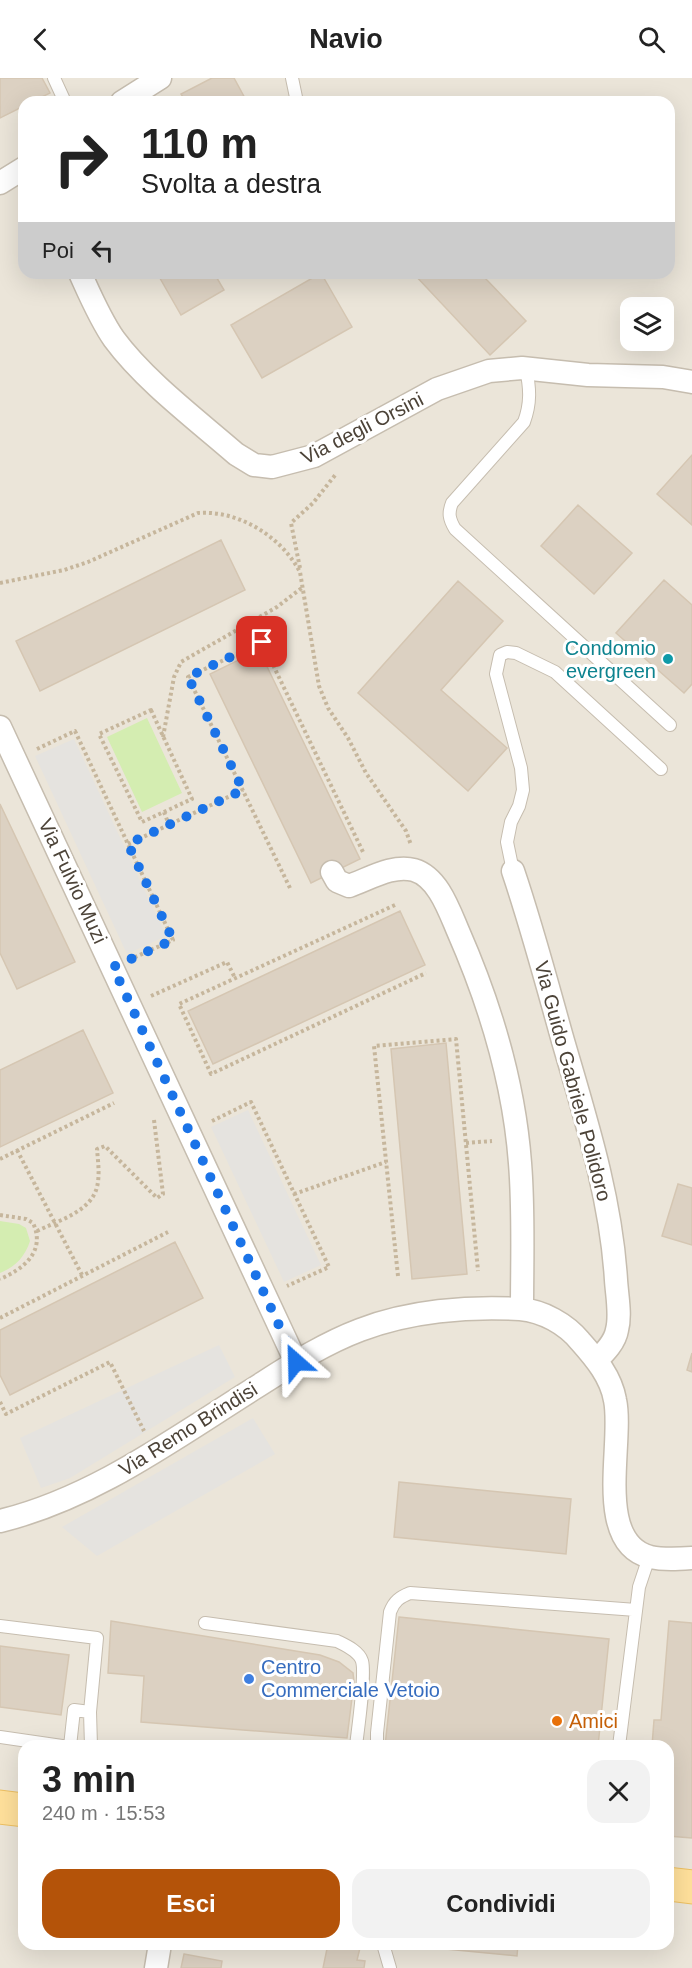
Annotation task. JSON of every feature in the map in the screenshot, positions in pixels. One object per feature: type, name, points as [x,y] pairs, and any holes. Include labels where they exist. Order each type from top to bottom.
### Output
[{"type":"main road","points":[[0,1807],[18,1809]]},
{"type":"main road","points":[[674,1885],[692,1887]]},
{"type":"street","points":[[132,96],[160,78]]},
{"type":"street","points":[[0,183],[18,172]]},
{"type":"street","name":"Via degli Orsini","points":[[83,279],[107,328],[128,357],[236,454],[255,465],[278,467],[314,456],[437,389],[489,371],[526,369],[588,375],[663,377],[692,382]]},
{"type":"street","name":"Via Fulvio Muzi","points":[[0,727],[296,1362]]},
{"type":"street","points":[[332,872],[337,881],[349,886],[400,869],[414,870],[427,876],[437,887],[455,923],[474,968],[500,1048],[511,1099],[520,1163],[522,1310]]},
{"type":"street","name":"Via Guido Gabriele Polidoro","points":[[513,871],[598,1161],[608,1212],[619,1318],[613,1341],[597,1360]]},
{"type":"street","name":"Via Remo Brindisi","points":[[0,1521],[25,1515],[77,1495],[155,1450],[296,1362],[361,1330],[391,1321],[459,1310],[522,1310],[539,1313],[559,1322],[597,1360],[608,1379],[615,1400],[617,1420],[614,1504],[617,1521],[628,1543],[650,1557]]},
{"type":"street","points":[[650,1557],[692,1558]]},
{"type":"lane","points":[[54,78],[62,96]]},
{"type":"lane","points":[[292,78],[296,96]]},
{"type":"lane","points":[[526,369],[530,389],[530,407],[524,422],[452,503],[449,511],[450,520],[455,529],[670,725]]},
{"type":"lane","points":[[513,871],[507,842],[511,822],[519,806],[522,790],[521,768],[496,674],[500,655],[507,652],[526,656],[555,672],[661,769]]},
{"type":"lane","points":[[620,1740],[636,1610],[642,1576],[650,1557]]},
{"type":"lane","points":[[377,1740],[390,1612],[400,1597],[410,1593],[636,1610]]},
{"type":"lane","points":[[204,1623],[337,1641],[352,1650],[362,1660],[363,1677],[357,1740]]},
{"type":"lane","points":[[0,1626],[97,1638],[90,1712],[90,1740]]},
{"type":"lane","points":[[71,1740],[74,1710],[90,1712]]},
{"type":"lane","points":[[0,1737],[21,1740]]},
{"type":"lane","points":[[385,1950],[390,1968]]},
{"type":"path","points":[[339,469],[313,503],[291,523],[319,686],[323,698],[366,773],[406,831],[414,855],[414,870]]},
{"type":"path","points":[[0,583],[64,570],[88,562],[181,519],[198,513],[213,512],[228,514],[261,531],[294,560],[300,572]]},
{"type":"path","points":[[163,737],[174,677],[181,662],[277,608],[303,588]]},
{"type":"path","points":[[290,888],[188,677],[262,642],[375,876]]},
{"type":"path","points":[[151,710],[163,737],[192,800],[142,822],[99,734],[151,710]]},
{"type":"path","points":[[15,759],[75,731],[173,940],[113,967]]},
{"type":"path","points":[[128,844],[243,790]]},
{"type":"path","points":[[164,812],[169,825]]},
{"type":"path","points":[[395,905],[179,1004],[211,1074],[426,973]]},
{"type":"path","points":[[131,1005],[227,962],[235,978]]},
{"type":"path","points":[[398,1276],[374,1046],[456,1039],[478,1271]]},
{"type":"path","points":[[37,1231],[78,1211],[95,1194],[98,1177],[97,1149],[105,1146],[158,1198],[163,1194],[154,1108],[161,1098],[172,1093]]},
{"type":"path","points":[[189,1132],[251,1102],[329,1267],[266,1295]]},
{"type":"path","points":[[0,1159],[114,1103]]},
{"type":"path","points":[[17,1150],[82,1275]]},
{"type":"path","points":[[294,1194],[386,1162]]},
{"type":"path","points":[[0,1215],[26,1219],[33,1223],[38,1239],[30,1258],[11,1275],[0,1279]]},
{"type":"path","points":[[0,1318],[168,1232]]},
{"type":"path","points":[[0,1402],[6,1414],[110,1362],[155,1450]]},
{"type":"shaded area","points":[[0,78],[692,78],[692,1968],[0,1968]]},
{"type":"shaded area","points":[[74,739],[166,936],[127,954],[35,756]]},
{"type":"shaded area","points":[[248,1110],[321,1265],[284,1282],[211,1127]]},
{"type":"shaded area","points":[[219,1345],[235,1377],[70,1478],[41,1488],[20,1438]]},
{"type":"shaded area","points":[[253,1418],[275,1454],[97,1556],[62,1527]]},
{"type":"green space","points":[[147,718],[182,793],[142,812],[107,737]]},
{"type":"green space","points":[[0,1221],[19,1224],[26,1228],[30,1241],[19,1261],[0,1273]]},
{"type":"building","points":[[0,78],[42,78],[50,93],[44,96],[18,96],[18,109],[0,118]]},
{"type":"building","points":[[212,78],[234,78],[244,96],[182,96],[181,94]]},
{"type":"building","points":[[160,279],[218,279],[224,290],[181,315]]},
{"type":"building","points":[[311,279],[324,279],[352,327],[262,378],[231,325]]},
{"type":"building","points":[[419,279],[486,279],[526,321],[490,355]]},
{"type":"building","points":[[692,455],[692,525],[657,494]]},
{"type":"building","points":[[578,505],[632,553],[594,594],[541,546]]},
{"type":"building","points":[[221,540],[245,590],[40,691],[16,641]]},
{"type":"building","name":"Condomio evergreen","points":[[664,580],[692,605],[692,684],[684,693],[616,633]]},
{"type":"building","points":[[458,581],[503,621],[441,690],[507,748],[468,791],[358,693]]},
{"type":"building","points":[[259,650],[360,859],[311,883],[210,674]]},
{"type":"building","points":[[0,804],[75,962],[17,989],[0,953]]},
{"type":"building","points":[[400,911],[425,965],[213,1064],[188,1011]]},
{"type":"building","points":[[83,1030],[113,1093],[0,1147],[0,1070]]},
{"type":"building","points":[[446,1043],[467,1274],[412,1279],[391,1049]]},
{"type":"building","points":[[678,1184],[692,1188],[692,1245],[662,1236]]},
{"type":"building","points":[[175,1242],[203,1298],[10,1395],[0,1375],[0,1330]]},
{"type":"building","points":[[692,1353],[692,1372],[687,1370]]},
{"type":"building","points":[[399,1482],[571,1499],[566,1554],[394,1537]]},
{"type":"building","points":[[399,1617],[609,1639],[599,1740],[386,1740]]},
{"type":"building","name":"Centro Commerciale Vetoio","points":[[111,1621],[320,1655],[339,1662],[353,1673],[354,1682],[347,1738],[141,1722],[144,1676],[108,1673]]},
{"type":"building","points":[[669,1621],[692,1623],[692,1838],[674,1836],[674,1740],[652,1740],[654,1720],[661,1720]]},
{"type":"building","points":[[0,1646],[69,1655],[61,1715],[0,1707]]},
{"type":"building","points":[[327,1950],[360,1950],[357,1960],[365,1961],[364,1968],[323,1968]]},
{"type":"building","points":[[456,1950],[518,1950],[517,1956]]},
{"type":"building","points":[[184,1954],[222,1961],[221,1968],[181,1968]]},
{"type":"place","name":"Condomio evergreen","points":[[668,659]]},
{"type":"place","name":"Centro Commerciale Vetoio","points":[[249,1679]]},
{"type":"place","name":"Amici","points":[[557,1721]]},
{"type":"route","points":[[262,642],[188,677],[243,790],[128,844],[173,940],[113,967],[296,1362]]}]
